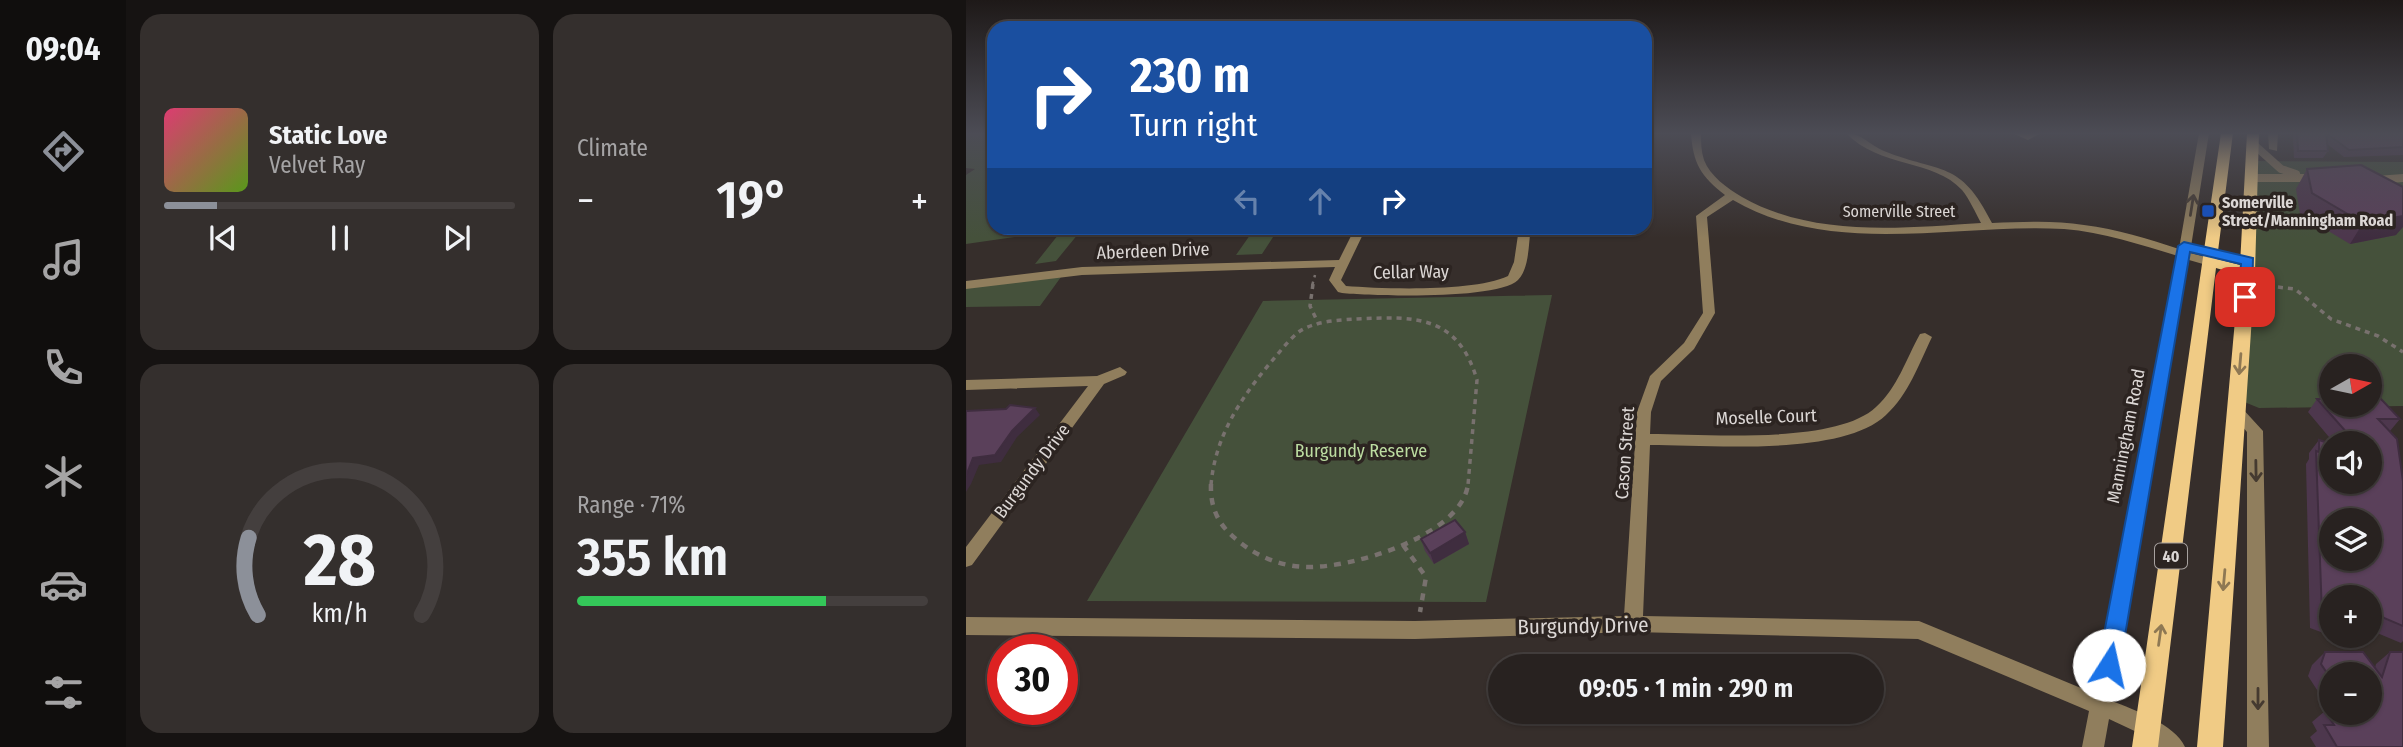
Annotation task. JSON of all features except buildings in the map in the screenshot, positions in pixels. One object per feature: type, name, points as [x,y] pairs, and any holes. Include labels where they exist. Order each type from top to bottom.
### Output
[{"type":"main road","name":"40","points":[[2147,737],[2223,168]]},
{"type":"main road","points":[[2210,747],[2248,267],[2252,168]]},
{"type":"main road","points":[[2211,257],[2248,267]]},
{"type":"street","name":"Somerville Street","points":[[1703,168],[1709,177],[1731,196],[1758,209],[1807,223],[1852,230],[2066,226],[2211,257]]},
{"type":"street","points":[[1922,168],[1955,180],[1971,195],[1989,227]]},
{"type":"street","name":"Manningham Road","points":[[2093,747],[2173,322],[2198,168]]},
{"type":"street","name":"Cason Street","points":[[1633,624],[1644,412],[1655,379],[1689,346],[1709,313],[1701,216],[1731,196]]},
{"type":"street","points":[[1343,262],[1356,235]]},
{"type":"street","name":"Cellar Way","points":[[1343,262],[1335,280],[1342,289],[1351,291],[1492,287],[1510,281],[1516,272],[1524,235]]},
{"type":"street","name":"Aberdeen Drive","points":[[966,285],[1082,271],[1343,262]]},
{"type":"street","name":"Moselle Court","points":[[1644,439],[1793,438],[1832,434],[1869,421],[1893,397],[1925,337]]},
{"type":"street","points":[[966,385],[1098,381],[1120,372]]},
{"type":"street","name":"Burgundy Drive","points":[[966,560],[1098,381]]},
{"type":"street","points":[[2236,411],[2255,431],[2258,747]]},
{"type":"street","name":"Burgundy Drive","points":[[966,626],[1415,631],[1633,624],[1919,630],[2099,705],[2147,737],[2174,747]]},
{"type":"lane","points":[[2280,168],[2305,177]]},
{"type":"lane","points":[[2252,178],[2322,178]]},
{"type":"lane","points":[[2369,180],[2403,178]]},
{"type":"path","points":[[1318,263],[1308,303],[1309,312],[1319,325]]},
{"type":"path","points":[[2268,286],[2295,289],[2331,319],[2378,336],[2403,352]]},
{"type":"path","points":[[1416,318],[1450,332],[1461,344],[1473,364],[1477,380],[1468,493],[1455,512],[1403,545],[1356,561],[1322,566],[1286,565],[1257,554],[1230,535],[1215,516],[1210,492],[1212,459],[1224,429],[1243,396],[1289,341],[1309,326],[1319,325],[1416,318]]},
{"type":"path","points":[[1403,545],[1426,577],[1415,631]]},
{"type":"green space","points":[[966,168],[987,168],[987,235],[1028,235],[966,244],[966,175],[975,169]]},
{"type":"green space","points":[[2252,168],[2403,168],[2403,406],[2382,406],[2382,354],[2319,354],[2319,407],[2259,408],[2237,399]]},
{"type":"green space","points":[[1058,235],[1077,235],[1056,261],[1035,264]]},
{"type":"green space","points":[[1250,235],[1274,235],[1262,254],[1236,255]]},
{"type":"green space","points":[[1061,277],[1040,306],[966,307],[966,288]]},
{"type":"green space","name":"Burgundy Reserve","points":[[1552,295],[1486,602],[1087,601],[1263,301]]},
{"type":"place","name":"Somerville Street/Manningham Road","points":[[2208,211]]},
{"type":"route","points":[[2109,665],[2173,322],[2184,246],[2248,261],[2245,297]]}]
